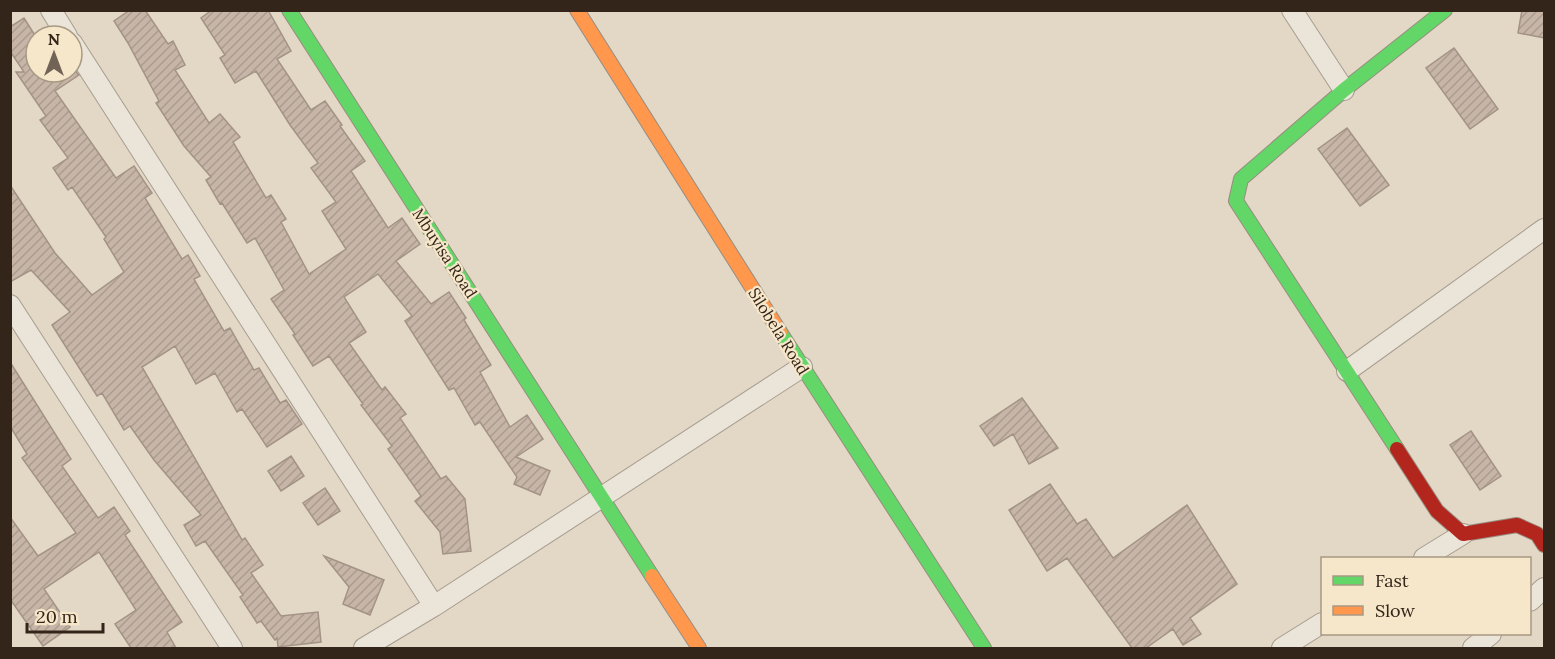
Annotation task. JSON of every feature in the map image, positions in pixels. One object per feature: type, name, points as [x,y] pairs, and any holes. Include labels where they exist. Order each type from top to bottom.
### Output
[{"type":"street","points":[[51,10],[60,24]]},
{"type":"street","name":"Mbuyisa Road","points":[[289,10],[699,648]]},
{"type":"street","name":"Silobela Road","points":[[577,10],[802,367],[984,648]]},
{"type":"street","points":[[1292,10],[1344,90]]},
{"type":"street","points":[[1445,10],[1344,90],[1241,179],[1236,201],[1437,511],[1463,534]]},
{"type":"street","points":[[84,62],[434,606]]},
{"type":"street","points":[[1347,371],[1545,229]]},
{"type":"street","points":[[10,305],[232,648]]},
{"type":"street","points":[[364,648],[434,606],[802,367]]},
{"type":"street","points":[[1426,557],[1463,534],[1517,525],[1537,534],[1545,546]]},
{"type":"street","points":[[1531,600],[1545,588]]},
{"type":"street","points":[[1282,648],[1321,624]]},
{"type":"street","points":[[1473,648],[1489,635]]},
{"type":"building","points":[[130,10],[145,10],[168,44],[173,41],[185,65],[175,70],[209,123],[220,114],[240,137],[233,142],[266,198],[271,195],[286,219],[281,222],[309,274],[346,249],[322,211],[336,202],[311,168],[318,163],[290,125],[256,71],[235,83],[220,58],[225,55],[201,18],[212,10],[268,10],[291,51],[277,59],[311,110],[325,101],[342,125],[340,126],[365,161],[351,171],[388,228],[402,218],[420,244],[396,261],[431,304],[449,292],[491,365],[480,372],[510,427],[527,415],[543,439],[516,457],[550,471],[540,495],[514,484],[517,477],[480,422],[475,425],[454,388],[449,390],[405,321],[412,316],[378,274],[344,297],[366,332],[349,343],[382,390],[385,387],[406,414],[400,418],[441,479],[446,476],[465,499],[471,551],[443,554],[440,532],[415,501],[421,496],[388,449],[392,446],[361,405],[363,404],[329,356],[313,366],[293,335],[295,334],[271,299],[284,290],[255,238],[247,243],[222,203],[220,204],[206,180],[211,177],[184,146],[156,103],[159,101],[114,21]]},
{"type":"building","points":[[1522,10],[1545,10],[1545,38],[1518,33]]},
{"type":"building","points":[[24,18],[28,24],[24,24],[24,72],[10,51],[10,27]]},
{"type":"building","points":[[1454,48],[1498,109],[1470,129],[1426,68]]},
{"type":"building","points":[[16,72],[24,72],[24,84]]},
{"type":"building","points":[[24,84],[66,84],[55,91],[116,178],[134,166],[152,193],[145,198],[182,259],[188,255],[200,276],[194,279],[224,331],[230,328],[254,370],[259,368],[280,403],[286,400],[302,424],[267,447],[242,409],[237,412],[215,373],[196,384],[175,346],[142,367],[242,540],[245,538],[263,565],[251,573],[281,616],[318,612],[321,642],[278,647],[277,638],[275,640],[261,621],[257,623],[240,597],[243,595],[205,541],[196,546],[184,525],[201,515],[154,460],[130,426],[124,430],[102,393],[97,396],[52,325],[70,312],[31,270],[10,282],[10,185],[55,253],[92,295],[124,272],[104,239],[106,237],[72,187],[68,190],[53,168],[68,158],[40,120],[46,116]]},
{"type":"building","points":[[1347,128],[1389,185],[1360,206],[1318,149]]},
{"type":"building","points":[[10,362],[71,459],[62,466],[98,518],[114,507],[130,531],[125,535],[182,622],[167,632],[176,648],[131,648],[115,624],[136,610],[99,552],[44,589],[70,627],[43,646],[10,599],[10,517],[38,556],[76,533],[22,458],[27,454],[10,426]]},
{"type":"building","points":[[1022,398],[1058,448],[1029,464],[1013,434],[994,446],[980,426]]},
{"type":"building","points":[[1471,431],[1501,476],[1480,490],[1450,445]]},
{"type":"building","points":[[291,456],[304,476],[281,491],[268,471]]},
{"type":"building","points":[[1050,484],[1077,524],[1086,519],[1113,558],[1187,505],[1237,584],[1190,618],[1201,634],[1183,645],[1173,629],[1146,648],[1132,648],[1067,558],[1047,571],[1009,510]]},
{"type":"building","points":[[325,488],[340,511],[318,525],[303,503]]},
{"type":"building","points":[[324,556],[384,580],[370,615],[343,604],[349,587]]},
{"type":"traffic: fast","points":[[289,10],[652,576]]},
{"type":"traffic: fast","points":[[1397,449],[1236,201],[1241,179],[1344,90],[1445,10]]},
{"type":"traffic: fast","points":[[780,332],[984,648]]},
{"type":"traffic: slow","points":[[577,10],[780,332]]},
{"type":"traffic: slow","points":[[652,576],[699,648]]},
{"type":"traffic: jam","points":[[1397,449],[1437,511],[1463,534],[1517,525],[1537,534],[1544,545]]}]
